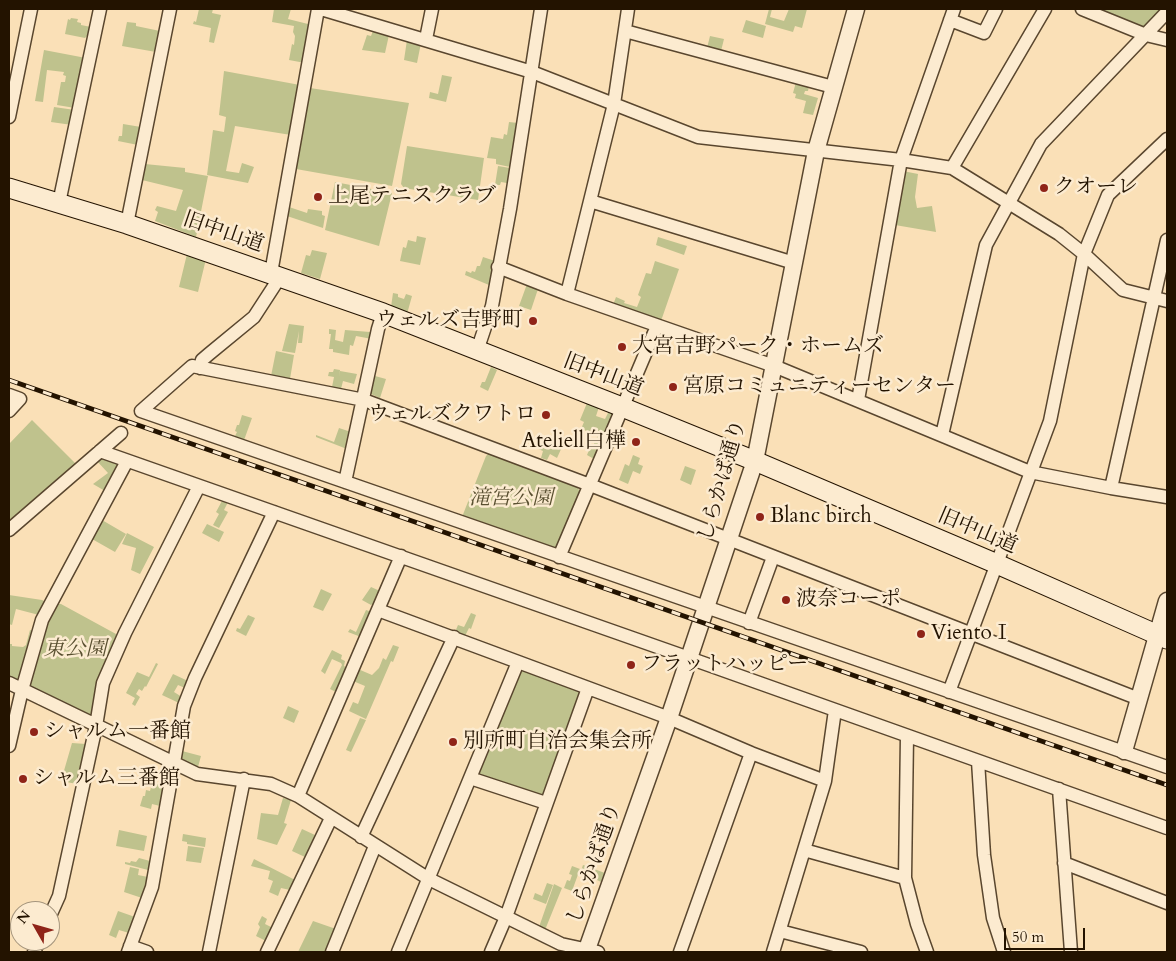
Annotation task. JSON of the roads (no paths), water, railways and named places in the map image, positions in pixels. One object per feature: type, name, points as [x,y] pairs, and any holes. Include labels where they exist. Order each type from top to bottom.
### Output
[{"type":"main road","name":"旧中山道","points":[[9,188],[127,224],[383,313],[754,461],[997,564],[1162,637]]},
{"type":"street","points":[[9,117],[31,9]]},
{"type":"street","points":[[59,203],[100,9]]},
{"type":"street","points":[[127,224],[170,9]]},
{"type":"street","points":[[200,368],[202,360],[254,317],[276,275],[320,9],[532,72],[698,137],[901,160],[952,168],[1058,234],[1084,254],[1123,290],[1167,300]]},
{"type":"street","points":[[426,39],[432,9]]},
{"type":"street","points":[[478,351],[492,306],[512,199],[541,9]]},
{"type":"street","points":[[567,294],[614,104],[628,9]]},
{"type":"street","name":"しらかば通り","points":[[590,951],[754,461],[816,151],[856,9]]},
{"type":"street","points":[[858,400],[901,160],[952,14],[984,33],[996,9]]},
{"type":"street","points":[[952,168],[1045,9]]},
{"type":"street","points":[[1082,9],[1146,34],[1167,40]]},
{"type":"street","points":[[942,435],[986,245],[1041,144],[1167,12]]},
{"type":"street","points":[[625,31],[833,87]]},
{"type":"street","points":[[949,692],[1050,421],[1084,254],[1108,195],[1167,138]]},
{"type":"street","points":[[590,201],[794,263]]},
{"type":"street","points":[[1110,488],[1167,240]]},
{"type":"street","points":[[498,267],[567,294],[774,366],[1030,472],[1167,497]]},
{"type":"street","points":[[345,482],[383,313]]},
{"type":"street","points":[[559,557],[657,326]]},
{"type":"street","points":[[1139,699],[590,485],[364,400],[192,366],[141,411],[1167,767]]},
{"type":"street","points":[[9,395],[20,399],[9,411]]},
{"type":"street","points":[[9,530],[121,433]]},
{"type":"street","points":[[100,451],[1167,828]]},
{"type":"street","points":[[9,746],[22,690],[42,620],[127,461]]},
{"type":"street","points":[[57,901],[96,726],[103,683],[199,486]]},
{"type":"street","points":[[147,952],[129,949],[152,887],[184,706],[195,678],[274,512]]},
{"type":"street","points":[[298,796],[401,556]]},
{"type":"street","points":[[749,623],[772,557]]},
{"type":"street","points":[[1124,751],[1139,699],[1162,637],[1167,601]]},
{"type":"street","points":[[378,610],[669,718],[751,753],[824,781]]},
{"type":"street","points":[[361,837],[454,637]]},
{"type":"street","points":[[398,952],[518,662]]},
{"type":"street","points":[[9,683],[196,774],[271,784],[298,796],[429,879],[560,944],[590,951]]},
{"type":"street","points":[[492,952],[588,688]]},
{"type":"street","points":[[773,952],[824,781],[835,710]]},
{"type":"street","points":[[907,736],[905,878],[917,924],[927,952]]},
{"type":"street","points":[[680,952],[751,753]]},
{"type":"street","points":[[978,761],[984,855],[994,918],[1004,952]]},
{"type":"street","points":[[470,778],[546,803]]},
{"type":"street","points":[[209,952],[244,779]]},
{"type":"street","points":[[1059,790],[1071,952]]},
{"type":"street","points":[[267,952],[331,818]]},
{"type":"street","points":[[332,952],[375,846]]},
{"type":"street","points":[[804,850],[905,878]]},
{"type":"street","points":[[1064,862],[1167,903]]},
{"type":"street","points":[[780,931],[860,952]]},
{"type":"railway","points":[[9,380],[1167,785]]},
{"type":"place","name":"クオーレ","points":[[1044,188]]},
{"type":"place","name":"上尾テニスクラブ","points":[[318,197]]},
{"type":"place","name":"ウェルズ吉野町","points":[[533,321]]},
{"type":"place","name":"大宮吉野パーク・ホームズ","points":[[622,347]]},
{"type":"place","name":"宮原コミュニティーセンター","points":[[673,387]]},
{"type":"place","name":"ウェルズクワトロ","points":[[546,415]]},
{"type":"place","name":"Ateliell白樺","points":[[636,442]]},
{"type":"place","name":"Blanc birch","points":[[760,517]]},
{"type":"place","name":"波奈コーポ","points":[[786,600]]},
{"type":"place","name":"VientoⅠ","points":[[921,634]]},
{"type":"place","name":"フラットハッピー","points":[[631,665]]},
{"type":"place","name":"シャルム一番館","points":[[34,732]]},
{"type":"place","name":"別所町自治会集会所","points":[[453,742]]},
{"type":"place","name":"シャルム三番館","points":[[23,779]]},
{"type":"park label","name":"滝宮公園","points":[[511,499]]},
{"type":"park label","name":"東公園","points":[[75,650]]}]
